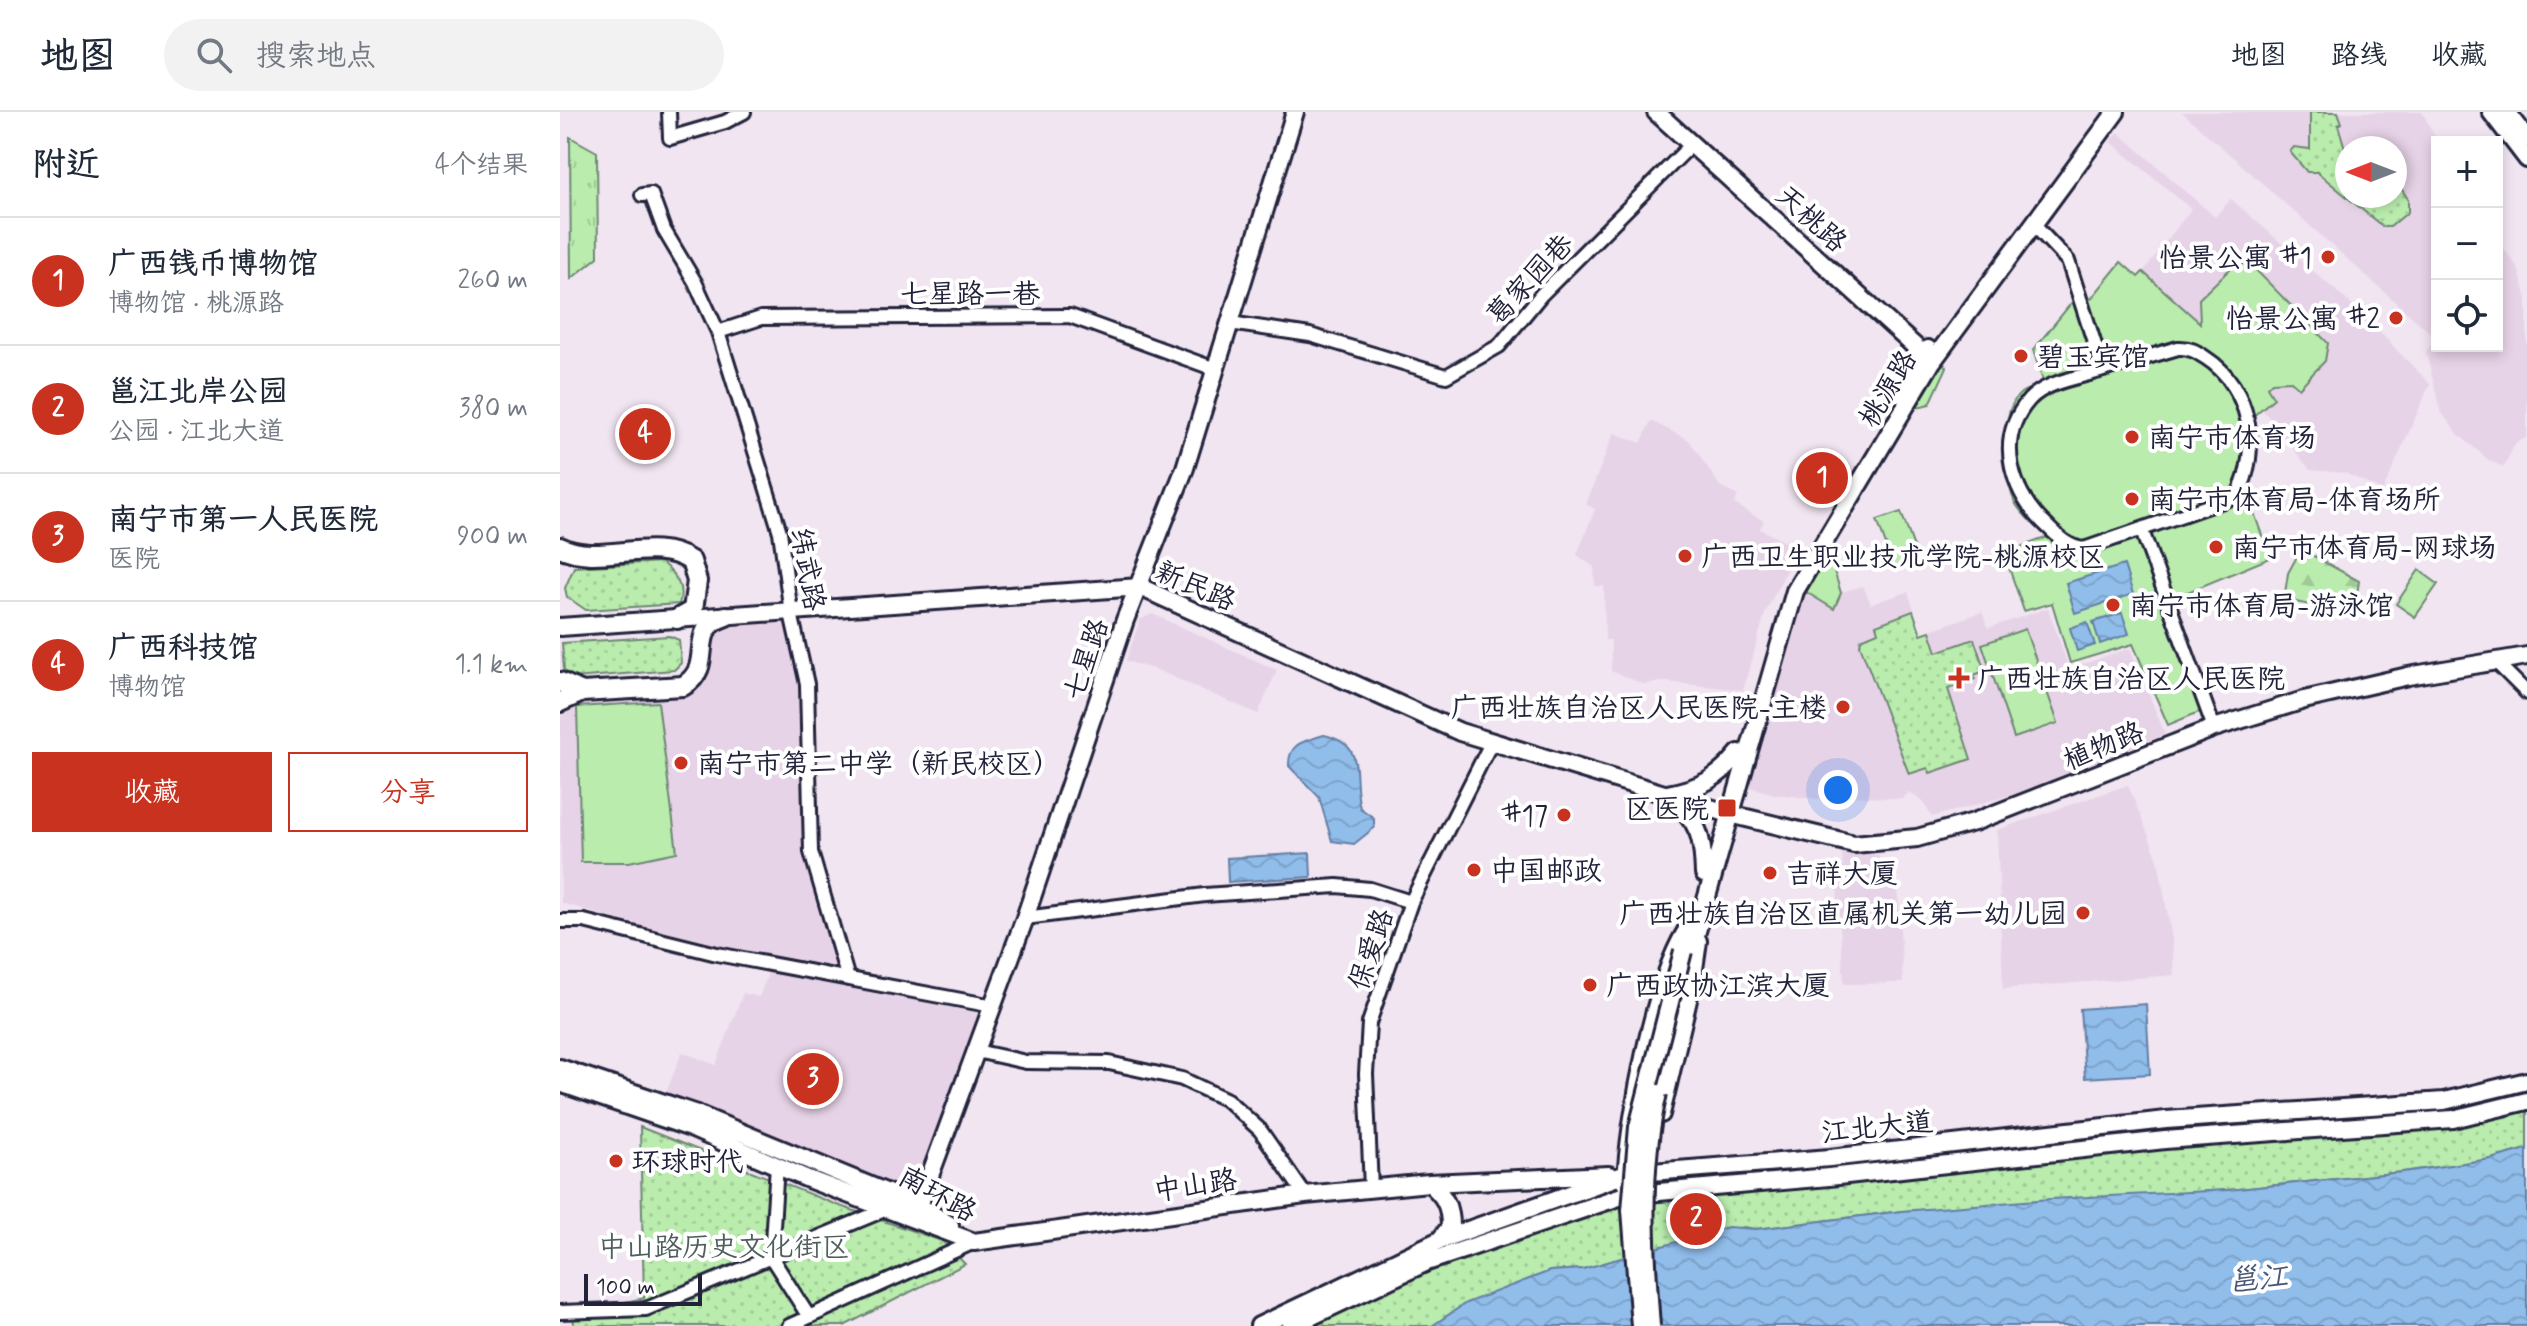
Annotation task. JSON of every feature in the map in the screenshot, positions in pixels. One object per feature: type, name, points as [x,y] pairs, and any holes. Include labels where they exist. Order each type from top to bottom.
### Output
[{"type":"highway","points":[[560,547],[582,553],[657,551],[680,554],[691,561],[697,594],[708,611],[726,616]]},
{"type":"highway","points":[[560,566],[582,553]]},
{"type":"highway","points":[[673,619],[693,610],[697,594]]},
{"type":"highway","points":[[560,702],[582,692],[683,686],[701,665],[701,648],[709,624],[726,616]]},
{"type":"highway","points":[[673,619],[688,627],[701,648]]},
{"type":"highway","points":[[560,682],[582,692]]},
{"type":"main road","name":"七星路","points":[[917,1212],[1025,918],[1125,620],[1185,468],[1295,112]]},
{"type":"main road","name":"天桃路","points":[[1656,112],[1928,359]]},
{"type":"main road","name":"桃源路","points":[[1694,924],[1704,874],[1726,812],[1739,753],[1789,588],[1928,359],[2108,112]]},
{"type":"main road","name":"桃源路","points":[[1687,951],[1726,812],[1795,591],[1928,359],[2116,112]]},
{"type":"main road","points":[[2491,112],[2527,159]]},
{"type":"main road","points":[[2507,112],[2527,138]]},
{"type":"main road","name":"新民路","points":[[567,626],[1140,587],[1491,743],[1726,812]]},
{"type":"main road","name":"植物路","points":[[1726,812],[1854,844],[1917,838],[2058,791],[2214,728],[2304,700],[2527,656]]},
{"type":"main road","points":[[1664,795],[1709,782],[1723,773],[1739,753]]},
{"type":"main road","points":[[1664,795],[1695,820],[1701,835],[1704,874]]},
{"type":"main road","points":[[1651,1191],[1659,1126],[1692,983],[1694,924]]},
{"type":"main road","points":[[1625,1195],[1632,1117],[1669,962],[1694,924]]},
{"type":"main road","points":[[1640,1326],[1631,1210],[1638,1127],[1687,951]]},
{"type":"main road","points":[[1651,1326],[1643,1210],[1650,1129],[1687,951]]},
{"type":"main road","name":"南环路","points":[[560,1068],[777,1165],[887,1209],[917,1212]]},
{"type":"main road","name":"江北大道","points":[[1259,1326],[1440,1240],[1626,1174],[1830,1158],[2166,1120],[2444,1101],[2527,1081]]},
{"type":"main road","name":"南环路","points":[[560,1083],[586,1082],[694,1113],[917,1212],[974,1242]]},
{"type":"main road","name":"江北大道","points":[[1291,1326],[1427,1262],[1625,1195],[1829,1177],[2165,1140],[2453,1119],[2527,1101]]},
{"type":"main road","name":"中山路","points":[[974,1242],[1371,1188],[1626,1174]]},
{"type":"main road","points":[[1429,1183],[1443,1194],[1449,1205],[1450,1227],[1440,1240]]},
{"type":"street","points":[[669,112],[670,138],[725,122],[744,112]]},
{"type":"street","name":"葛家园巷","points":[[1230,323],[1310,335],[1446,376],[1499,346],[1541,295],[1691,145]]},
{"type":"street","name":"纬武路","points":[[642,195],[651,194],[664,230],[695,282],[718,332],[780,532],[791,613],[807,684],[811,852],[848,979]]},
{"type":"street","points":[[2033,224],[2068,261],[2103,370]]},
{"type":"street","name":"七星路一巷","points":[[718,332],[761,318],[1070,316],[1215,369]]},
{"type":"street","points":[[2187,347],[2215,363],[2232,380],[2245,406],[2249,434],[2247,462],[2237,496],[2084,549],[2075,548],[2047,527],[2017,489],[2010,464],[2016,419],[2041,389],[2103,370],[2187,347]]},
{"type":"street","points":[[2142,531],[2214,728]]},
{"type":"street","points":[[2495,661],[2527,693]]},
{"type":"street","name":"保爱路","points":[[1371,1188],[1366,1044],[1369,1023],[1411,902],[1491,743]]},
{"type":"street","points":[[1025,918],[1205,895],[1337,886],[1370,889],[1411,902]]},
{"type":"street","points":[[560,921],[584,921],[717,954],[993,1006]]},
{"type":"street","points":[[976,1051],[1026,1062],[1109,1063],[1182,1079],[1227,1100],[1249,1120],[1305,1195]]},
{"type":"street","points":[[777,1165],[771,1257],[809,1317]]},
{"type":"street","points":[[560,1312],[646,1309],[887,1209]]},
{"type":"street","name":"中山路","points":[[789,1326],[974,1242]]},
{"type":"shaded area","points":[[2182,112],[2422,112],[2435,136],[2431,136],[2431,334]]},
{"type":"shaded area","points":[[2118,132],[2215,217],[2231,199],[2359,311],[2430,384],[2383,491],[2345,473],[2310,470],[2262,409],[2274,398],[2143,272],[2191,209],[2111,142]]},
{"type":"shaded area","points":[[2503,247],[2518,268],[2527,298],[2527,437],[2515,444],[2504,467],[2490,461],[2460,436],[2441,412],[2426,352],[2431,345],[2431,352],[2503,352]]},
{"type":"shaded area","name":"广西卫生职业技术学院-桃源校区","points":[[1651,421],[1689,440],[1720,486],[1738,496],[1734,504],[1764,521],[1760,529],[1787,543],[1783,551],[1793,557],[1766,611],[1743,690],[1665,682],[1643,684],[1611,671],[1611,640],[1605,640],[1604,586],[1595,586],[1594,567],[1577,555],[1595,509],[1586,504],[1614,433],[1641,443]]},
{"type":"shaded area","name":"广西壮族自治区人民医院","points":[[1829,550],[1842,592],[1863,586],[1871,604],[1908,592],[1922,633],[1982,612],[1988,628],[2048,608],[2069,669],[2130,648],[2165,734],[2015,794],[1932,817],[1923,802],[1909,792],[1902,799],[1836,795],[1835,801],[1775,794],[1745,786],[1798,603]]},
{"type":"shaded area","points":[[1152,614],[1277,670],[1258,714],[1157,670],[1126,661],[1140,620]]},
{"type":"shaded area","name":"南宁市第二中学（新民校区）","points":[[786,620],[801,687],[804,856],[837,971],[721,949],[561,903],[560,719],[565,708],[578,699],[676,693],[719,628]]},
{"type":"shaded area","name":"广西壮族自治区直属机关第一幼儿园","points":[[2128,785],[2158,859],[2172,939],[2174,975],[2003,989],[1997,830]]},
{"type":"shaded area","points":[[1842,851],[1879,855],[1880,889],[1898,889],[1903,983],[1844,984],[1836,870],[1843,869]]},
{"type":"shaded area","points":[[769,971],[978,1013],[920,1174],[908,1184],[889,1187],[666,1093],[682,1052],[716,1065],[743,993],[759,997]]},
{"type":"green space","points":[[2310,112],[2338,112],[2342,123],[2338,125],[2341,136],[2335,136],[2335,187],[2317,172],[2307,172],[2290,152],[2294,147],[2310,149]]},
{"type":"green space","points":[[570,137],[597,152],[598,257],[571,279]]},
{"type":"green space","points":[[2407,197],[2408,212],[2390,227],[2383,227],[2360,208],[2407,208]]},
{"type":"green space","name":"南宁市体育局-体育场所","points":[[2121,262],[2138,277],[2143,272],[2200,323],[2199,299],[2233,266],[2249,263],[2328,343],[2325,361],[2299,388],[2291,381],[2272,382],[2267,387],[2274,398],[2251,418],[2247,493],[2270,558],[2173,598],[2209,708],[2168,725],[2133,644],[2070,663],[2052,603],[2024,611],[2004,553],[2048,537],[2017,506],[2006,465],[2005,431],[2013,402],[2021,393],[2044,384],[2033,350],[2077,296],[2091,299]]},
{"type":"green space","points":[[1941,361],[1947,367],[1930,404],[1918,407],[1913,404]]},
{"type":"green space","points":[[1901,512],[1918,558],[1894,567],[1877,520]]},
{"type":"green space","points":[[2301,549],[2359,581],[2354,613],[2284,600],[2288,573]]},
{"type":"green space","points":[[1828,552],[1841,593],[1834,609],[1806,592]]},
{"type":"green space","points":[[661,562],[678,581],[681,592],[679,604],[586,610],[567,597],[565,588],[574,567]]},
{"type":"green space","points":[[2419,570],[2438,584],[2415,617],[2396,604]]},
{"type":"green space","points":[[1913,611],[1921,634],[1930,631],[1937,652],[1974,639],[1985,671],[1974,675],[1975,679],[1948,689],[1971,759],[1930,773],[1928,768],[1909,774],[1860,645],[1861,639],[1878,632],[1876,625]]},
{"type":"green space","points":[[2025,629],[2058,723],[2014,738],[1982,644]]},
{"type":"green space","points":[[669,636],[679,640],[681,663],[674,670],[573,678],[564,670],[562,643]]},
{"type":"green space","points":[[658,702],[677,852],[629,862],[581,862],[577,707]]},
{"type":"green space","points":[[2527,1101],[2527,1149],[2491,1159],[2403,1172],[2228,1190],[1902,1211],[1756,1229],[1744,1227],[1583,1269],[1550,1271],[1432,1326],[1291,1326],[1427,1262],[1625,1194],[2453,1119]]},
{"type":"green space","name":"中山路历史文化街区","points":[[640,1127],[837,1205],[942,1241],[965,1264],[844,1326],[574,1326],[573,1313],[644,1298]]},
{"type":"water","points":[[2124,565],[2133,594],[2075,613],[2066,583]]},
{"type":"water","points":[[2122,613],[2129,634],[2100,644],[2093,622]]},
{"type":"water","points":[[2087,622],[2095,645],[2077,651],[2070,628]]},
{"type":"water","points":[[1324,735],[1347,746],[1352,754],[1360,808],[1374,818],[1374,828],[1354,844],[1332,841],[1319,797],[1289,766],[1294,748],[1304,741]]},
{"type":"water","points":[[1310,853],[1311,877],[1228,882],[1227,858]]},
{"type":"water","points":[[2146,1004],[2150,1074],[2085,1078],[2080,1009]]},
{"type":"water","name":"邕江","points":[[2527,1149],[2527,1326],[1432,1326],[1466,1303],[1550,1271],[1583,1269],[1728,1227],[1756,1229],[1902,1211],[2050,1199],[2228,1190],[2403,1172],[2491,1159]]},
{"type":"place","name":"怡景公寓 #1","points":[[2328,257]]},
{"type":"place","name":"怡景公寓 #2","points":[[2396,318]]},
{"type":"place","name":"碧玉宾馆","points":[[2021,356]]},
{"type":"place","name":"广西科技馆","points":[[645,434]]},
{"type":"place","name":"南宁市体育场","points":[[2132,437]]},
{"type":"place","name":"广西钱币博物馆","points":[[1822,478]]},
{"type":"place","name":"南宁市体育局-体育场所","points":[[2132,499]]},
{"type":"place","name":"南宁市体育局-网球场","points":[[2216,547]]},
{"type":"place","name":"广西卫生职业技术学院-桃源校区","points":[[1685,556]]},
{"type":"place","name":"南宁市体育局-游泳馆","points":[[2113,605]]},
{"type":"place","name":"广西壮族自治区人民医院","points":[[1959,678]]},
{"type":"place","name":"广西壮族自治区人民医院-主楼","points":[[1843,707]]},
{"type":"place","name":"南宁市第二中学（新民校区）","points":[[681,763]]},
{"type":"place","name":"区医院","points":[[1727,808]]},
{"type":"place","name":"#17","points":[[1564,815]]},
{"type":"place","name":"中国邮政","points":[[1474,870]]},
{"type":"place","name":"吉祥大厦","points":[[1770,873]]},
{"type":"place","name":"广西壮族自治区直属机关第一幼儿园","points":[[2083,913]]},
{"type":"place","name":"广西政协江滨大厦","points":[[1590,985]]},
{"type":"place","name":"南宁市第一人民医院","points":[[813,1079]]},
{"type":"place","name":"环球时代","points":[[616,1161]]},
{"type":"place","name":"邕江北岸公园","points":[[1696,1219]]}]
